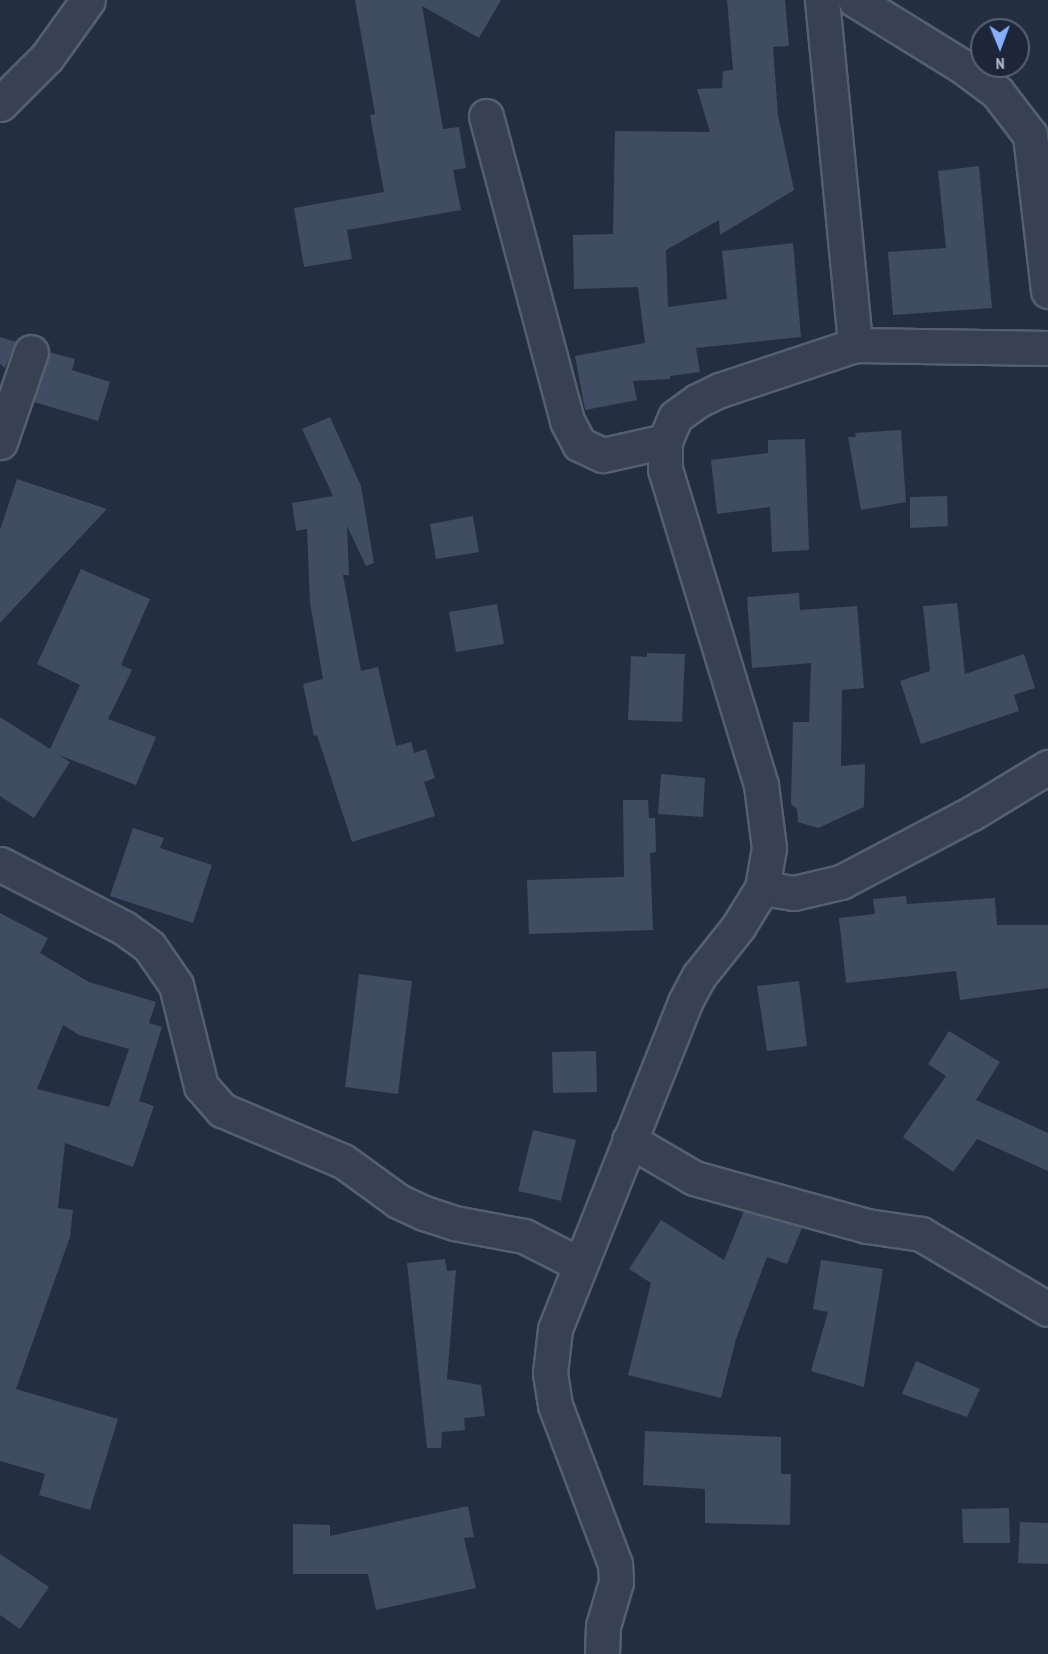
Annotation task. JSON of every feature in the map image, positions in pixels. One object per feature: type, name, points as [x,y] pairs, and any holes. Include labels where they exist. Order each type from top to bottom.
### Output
[{"type":"street","points":[[0,104],[47,57],[88,0]]},
{"type":"street","points":[[822,0],[855,345]]},
{"type":"street","points":[[855,0],[953,60],[998,92],[1030,135],[1048,291]]},
{"type":"street","points":[[486,116],[567,422],[579,444],[603,455],[665,441]]},
{"type":"street","points":[[602,1654],[603,1626],[616,1582],[615,1564],[555,1405],[550,1373],[555,1329],[629,1140],[699,976],[738,927],[762,888],[769,848],[761,785],[665,469],[665,441],[675,417],[712,394],[855,345],[1048,348]]},
{"type":"street","points":[[0,442],[31,352]]},
{"type":"street","points":[[762,888],[794,892],[841,882],[891,858],[1048,767]]},
{"type":"street","points":[[0,864],[124,928],[149,946],[176,985],[201,1086],[222,1110],[343,1161],[398,1201],[424,1213],[454,1223],[524,1236],[579,1264]]},
{"type":"street","points":[[629,1140],[694,1178],[867,1226],[921,1234],[1048,1309]]},
{"type":"building","points":[[355,0],[501,0],[479,38],[422,6],[443,129],[459,127],[466,168],[453,170],[461,210],[347,230],[352,259],[304,267],[294,208],[384,192],[370,115],[375,114]]},
{"type":"building","points":[[727,0],[785,0],[789,46],[773,47],[778,115],[794,190],[720,235],[719,220],[666,250],[668,307],[727,299],[722,251],[793,243],[801,337],[696,348],[700,372],[670,376],[670,379],[633,381],[637,400],[585,410],[575,356],[645,343],[638,287],[574,289],[573,235],[613,234],[615,131],[710,132],[697,89],[722,88],[723,71],[733,70]]},
{"type":"building","points":[[979,166],[992,308],[893,315],[888,252],[946,248],[938,171]]},
{"type":"building","points":[[0,337],[16,342],[5,368],[0,364]]},
{"type":"building","points":[[49,352],[75,359],[72,370],[110,382],[98,421],[34,402]]},
{"type":"building","points":[[330,417],[361,486],[374,563],[366,566],[347,526],[349,575],[343,575],[361,671],[378,667],[396,746],[411,742],[414,753],[426,749],[435,778],[424,782],[435,816],[352,842],[317,735],[314,736],[303,684],[323,679],[310,602],[307,529],[296,531],[292,503],[333,496],[302,429]]},
{"type":"building","points":[[901,430],[906,502],[861,510],[848,437],[856,437],[855,433]]},
{"type":"building","points":[[805,439],[809,550],[772,552],[770,507],[717,514],[711,460],[768,453],[768,440]]},
{"type":"building","points":[[17,479],[107,509],[0,623],[0,530]]},
{"type":"building","points":[[947,496],[948,526],[910,528],[910,497]]},
{"type":"building","points":[[473,516],[479,552],[436,559],[430,524]]},
{"type":"building","points":[[81,569],[150,599],[121,665],[132,670],[108,719],[156,737],[136,785],[59,755],[70,762],[34,818],[0,796],[0,717],[50,749],[80,685],[37,664]]},
{"type":"building","points":[[799,593],[800,610],[857,606],[864,688],[842,690],[841,766],[865,764],[864,807],[818,828],[798,822],[797,809],[791,804],[793,722],[809,722],[811,663],[752,668],[747,597]]},
{"type":"building","points":[[957,603],[965,674],[1024,654],[1035,688],[1014,695],[1019,711],[921,744],[900,681],[930,671],[923,606]]},
{"type":"building","points":[[497,604],[504,644],[456,652],[449,612]]},
{"type":"building","points":[[647,653],[685,654],[682,722],[628,720],[631,656],[647,657]]},
{"type":"building","points":[[661,774],[705,778],[703,817],[658,814]]},
{"type":"building","points":[[623,800],[648,800],[649,818],[655,818],[656,852],[650,853],[653,930],[529,934],[527,880],[624,877]]},
{"type":"building","points":[[133,828],[164,838],[160,848],[212,865],[193,923],[110,896]]},
{"type":"building","points":[[906,896],[907,904],[995,898],[997,925],[1048,925],[1048,988],[960,1000],[956,971],[846,983],[839,918],[875,914],[873,899]]},
{"type":"building","points":[[0,913],[48,938],[40,953],[89,982],[156,1002],[149,1023],[162,1027],[139,1101],[154,1106],[133,1167],[65,1143],[58,1208],[73,1210],[70,1237],[16,1389],[118,1419],[90,1510],[39,1495],[45,1474],[0,1461]],"holes":[[[63,1025],[79,1035],[129,1049],[109,1107],[37,1089]]]},
{"type":"building","points":[[359,974],[412,981],[398,1094],[345,1087]]},
{"type":"building","points":[[799,981],[807,1046],[767,1051],[757,986]]},
{"type":"building","points":[[949,1031],[1000,1062],[976,1100],[1048,1133],[1048,1171],[977,1139],[953,1172],[903,1137],[946,1076],[928,1064]]},
{"type":"building","points":[[596,1051],[597,1092],[553,1093],[552,1052]]},
{"type":"building","points":[[533,1130],[576,1140],[561,1201],[518,1191]]},
{"type":"building","points":[[744,1211],[802,1228],[787,1264],[767,1257],[736,1339],[721,1398],[628,1375],[651,1283],[629,1269],[661,1220],[724,1260]]},
{"type":"building","points":[[445,1259],[447,1271],[456,1270],[447,1379],[481,1385],[485,1416],[464,1418],[465,1430],[442,1432],[441,1448],[427,1448],[407,1263]]},
{"type":"building","points":[[821,1260],[883,1269],[864,1387],[811,1371],[828,1312],[813,1309]]},
{"type":"building","points":[[916,1361],[980,1389],[967,1417],[902,1394]]},
{"type":"building","points":[[645,1431],[781,1437],[781,1474],[791,1474],[790,1525],[705,1523],[705,1489],[643,1485]]},
{"type":"building","points":[[468,1506],[474,1537],[464,1538],[476,1588],[376,1610],[368,1574],[293,1574],[293,1524],[330,1525],[330,1536]]},
{"type":"building","points":[[1009,1508],[1010,1543],[963,1543],[962,1509]]},
{"type":"building","points":[[1020,1522],[1048,1523],[1048,1564],[1018,1563]]},
{"type":"building","points":[[0,1554],[49,1587],[20,1629],[0,1615]]}]
